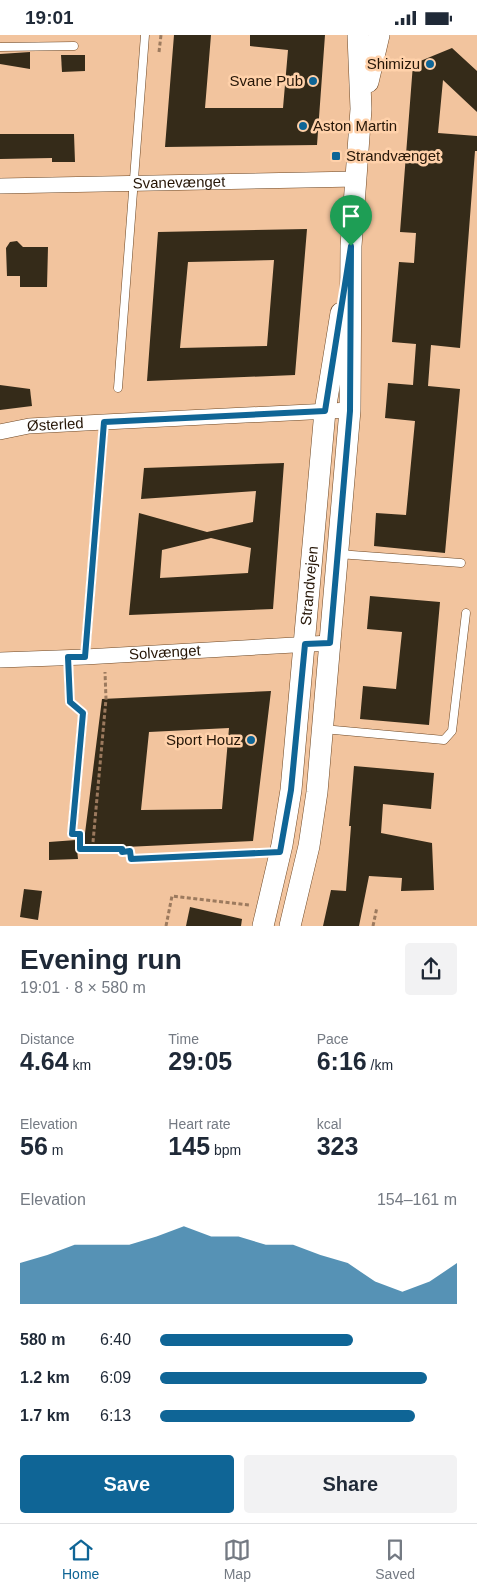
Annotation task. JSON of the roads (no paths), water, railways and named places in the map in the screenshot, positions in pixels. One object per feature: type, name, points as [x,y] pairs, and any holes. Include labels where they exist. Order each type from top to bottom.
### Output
[{"type":"street","name":"Strandvejen","points":[[265,916],[280,852],[291,790],[325,411],[351,246],[361,109],[358,35]]},
{"type":"street","name":"Strandvejen","points":[[361,109],[379,35]]},
{"type":"street","name":"Svanevænget","points":[[0,186],[357,179]]},
{"type":"street","name":"Strandvejen","points":[[290,925],[309,846],[323,729],[350,411],[351,246]]},
{"type":"street","name":"Østerled","points":[[0,431],[104,422],[350,411]]},
{"type":"street","name":"Solvænget","points":[[0,660],[330,643]]},
{"type":"lane","points":[[118,388],[145,35]]},
{"type":"lane","points":[[0,47],[74,45]]},
{"type":"lane","points":[[85,657],[104,422]]},
{"type":"lane","points":[[338,554],[461,563]]},
{"type":"lane","points":[[323,729],[444,740],[452,731],[466,613]]},
{"type":"lane","points":[[68,657],[70,702],[83,713],[72,834]]},
{"type":"place","name":"Shimizu","points":[[430,64]]},
{"type":"place","name":"Svane Pub","points":[[313,81]]},
{"type":"place","name":"Aston Martin","points":[[303,126]]},
{"type":"place","name":"Strandvænget","points":[[336,156]]},
{"type":"place","name":"Sport Houz","points":[[251,740]]}]
